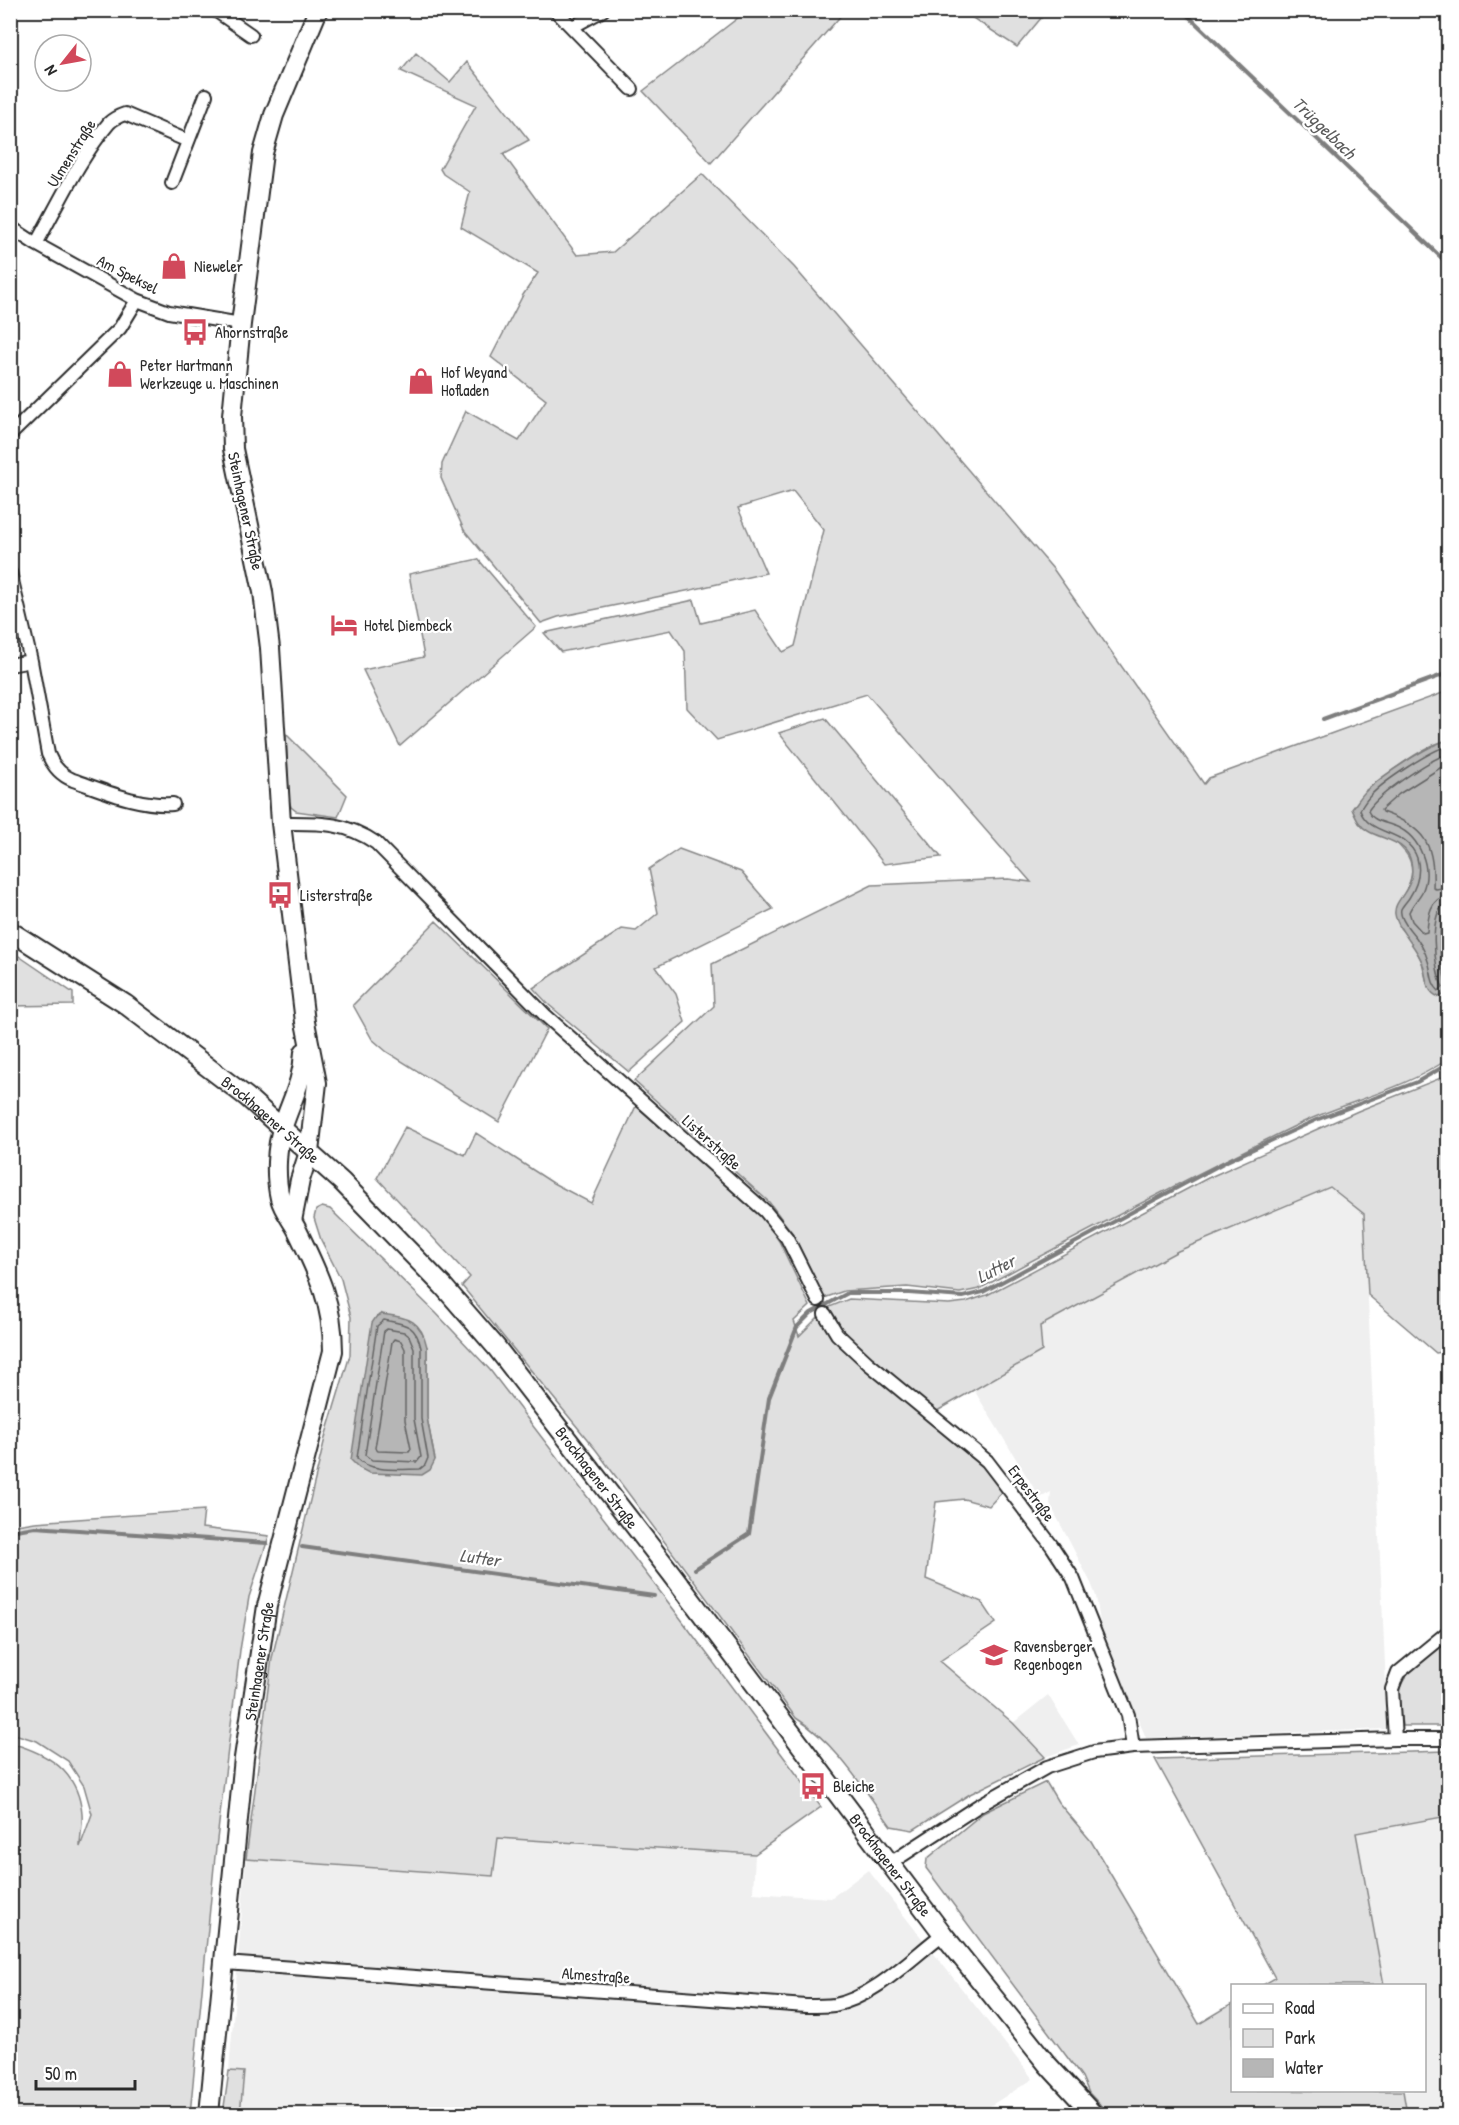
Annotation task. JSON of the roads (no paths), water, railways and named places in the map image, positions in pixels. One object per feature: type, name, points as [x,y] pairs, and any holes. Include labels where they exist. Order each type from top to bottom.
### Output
[{"type":"main road","name":"Steinhagener Straße","points":[[292,1221],[300,1180],[309,1152],[316,1083],[305,1022],[280,823],[266,613],[233,448],[232,416],[241,324],[263,153],[274,115],[318,10]]},
{"type":"main road","name":"Brockhagener Straße","points":[[10,932],[133,1011],[230,1083],[309,1152],[390,1230],[443,1286],[496,1347],[671,1573],[943,1934],[1047,2064],[1093,2115]]},
{"type":"main road","name":"Steinhagener Straße","points":[[209,2115],[244,1758],[267,1606],[333,1351],[333,1326],[329,1305],[316,1270],[283,1206],[278,1180],[277,1166],[282,1128],[303,1071],[305,1022]]},
{"type":"street","points":[[215,10],[251,35]]},
{"type":"street","points":[[555,10],[632,89]]},
{"type":"street","points":[[572,27],[603,10]]},
{"type":"street","points":[[172,183],[206,95]]},
{"type":"street","name":"Ulmenstraße","points":[[36,244],[86,158],[110,122],[118,116],[125,114],[189,141]]},
{"type":"street","name":"Am Speksel","points":[[10,227],[137,300],[169,312],[241,324]]},
{"type":"street","points":[[10,435],[120,328],[137,300]]},
{"type":"street","points":[[10,572],[31,661],[48,754],[57,770],[73,780],[143,803],[173,804]]},
{"type":"street","points":[[10,665],[31,661]]},
{"type":"street","name":"Listerstraße","points":[[280,823],[341,826],[359,832],[376,843],[545,1015],[765,1211],[787,1238],[818,1300]]},
{"type":"street","name":"Erpestraße","points":[[825,1314],[837,1334],[868,1363],[987,1461],[1052,1546],[1073,1578],[1128,1715],[1133,1747]]},
{"type":"street","points":[[1395,1739],[1392,1689],[1398,1673],[1449,1632]]},
{"type":"street","points":[[889,1864],[978,1806],[1047,1767],[1094,1752],[1133,1747],[1449,1739]]},
{"type":"street","name":"Almestraße","points":[[225,1963],[806,2006],[834,2005],[858,1997],[884,1980],[943,1934]]},
{"type":"water","points":[[1448,740],[1448,905],[1442,920],[1440,946],[1447,988],[1446,994],[1439,997],[1434,995],[1428,987],[1422,962],[1396,920],[1395,908],[1411,880],[1409,855],[1400,845],[1365,829],[1358,822],[1352,809],[1365,792],[1406,761]]},
{"type":"water","points":[[382,1314],[406,1319],[417,1325],[427,1347],[427,1418],[435,1460],[430,1470],[422,1475],[369,1473],[359,1468],[351,1460],[372,1323]]},
{"type":"waterway","name":"Trüggelbach","points":[[1182,10],[1448,264]]},
{"type":"waterway","points":[[1323,719],[1448,673]]},
{"type":"waterway","name":"Lutter","points":[[695,1569],[749,1534],[769,1398],[797,1327],[811,1313],[848,1293],[909,1293],[963,1297],[983,1292],[1227,1161],[1316,1120],[1417,1082],[1448,1064]]},
{"type":"waterway","name":"Lutter","points":[[10,1531],[35,1527],[267,1543]]},
{"type":"waterway","name":"Lutter","points":[[302,1547],[654,1596]]},
{"type":"place","name":"Nieweler","points":[[174,266]]},
{"type":"place","name":"Ahornstraße","points":[[195,332]]},
{"type":"place","name":"Peter Hartmann Werkzeuge u. Maschinen","points":[[120,374]]},
{"type":"place","name":"Hof Weyand Hofladen","points":[[421,381]]},
{"type":"place","name":"Hotel Diembeck","points":[[344,625]]},
{"type":"place","name":"Listerstraße","points":[[280,895]]},
{"type":"place","name":"Ravensberger Regenbogen","points":[[994,1655]]},
{"type":"place","name":"Bleiche","points":[[813,1786]]}]
